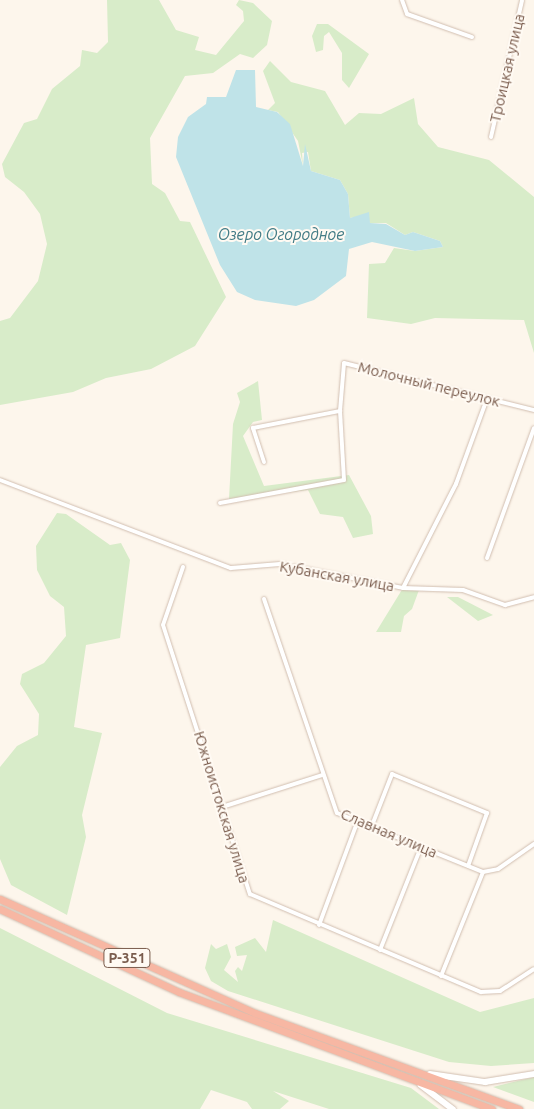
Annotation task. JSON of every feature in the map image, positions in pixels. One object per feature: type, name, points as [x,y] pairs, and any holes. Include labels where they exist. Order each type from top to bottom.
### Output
[{"type":"highway","name":"Р-351","points":[[0,899],[240,1006],[405,1069],[519,1109]]},
{"type":"highway","name":"Р-351","points":[[0,909],[179,992],[492,1109]]},
{"type":"main road","points":[[405,1069],[484,1082],[534,1074]]},
{"type":"main road","points":[[417,1082],[453,1109]]},
{"type":"street","points":[[402,0],[407,14],[472,37]]},
{"type":"street","name":"Троицкая улица","points":[[491,137],[522,0]]},
{"type":"street","name":"Молочный переулок","points":[[340,411],[344,364],[534,410]]},
{"type":"street","points":[[403,588],[456,484],[487,399]]},
{"type":"street","points":[[220,503],[344,480],[340,411],[253,428],[264,462]]},
{"type":"street","points":[[487,558],[534,428]]},
{"type":"street","name":"Кубанская улица","points":[[0,480],[231,568],[280,564],[403,588],[463,590],[505,605],[534,597]]},
{"type":"street","name":"Южноистокская улица","points":[[183,567],[163,625],[250,894],[441,976],[491,994],[534,969]]},
{"type":"street","name":"Славная улица","points":[[264,599],[335,811],[357,823],[483,872]]},
{"type":"street","points":[[371,828],[392,774],[487,813],[468,866]]},
{"type":"street","points":[[222,807],[322,775]]},
{"type":"street","points":[[319,924],[357,823]]},
{"type":"street","points":[[441,976],[483,872],[498,869],[534,844]]},
{"type":"street","points":[[380,950],[421,847]]},
{"type":"green space","points":[[107,0],[159,0],[176,30],[199,37],[195,50],[216,55],[244,21],[243,11],[236,5],[239,0],[253,3],[272,21],[267,45],[253,58],[240,54],[213,73],[185,76],[150,138],[152,184],[165,193],[180,221],[190,222],[226,297],[195,346],[151,369],[106,378],[73,392],[0,405],[0,321],[10,318],[38,281],[47,244],[40,214],[24,192],[5,177],[2,164],[24,123],[37,119],[52,89],[80,66],[82,50],[97,53],[108,42]]},
{"type":"green space","points":[[317,24],[328,24],[369,54],[349,88],[342,80],[342,53],[329,32],[324,36],[323,50],[316,52],[312,36]]},
{"type":"green space","points":[[270,61],[291,82],[325,91],[345,125],[359,113],[381,114],[414,98],[418,124],[438,147],[489,160],[534,197],[534,353],[524,320],[435,318],[411,324],[367,318],[369,264],[385,263],[394,248],[415,251],[443,247],[440,241],[413,232],[405,235],[386,223],[370,223],[367,215],[350,218],[348,194],[340,180],[311,171],[308,152],[302,153],[303,166],[298,141],[278,112],[268,110],[275,103],[263,71]]},
{"type":"green space","points":[[258,381],[262,420],[253,422],[243,436],[264,486],[349,475],[371,516],[373,534],[353,538],[343,517],[320,514],[308,490],[229,499],[233,424],[240,402],[237,393]]},
{"type":"green space","points":[[57,513],[66,514],[110,545],[121,543],[130,560],[120,638],[86,645],[74,727],[102,733],[82,815],[86,837],[67,915],[11,885],[0,859],[0,767],[17,746],[38,735],[39,714],[20,684],[22,674],[44,663],[66,636],[64,607],[50,596],[37,570],[36,546]]},
{"type":"green space","points":[[403,588],[419,590],[412,609],[404,616],[401,632],[376,632]]},
{"type":"green space","points":[[447,597],[458,597],[493,615],[478,621]]},
{"type":"green space","points":[[273,920],[480,1012],[534,998],[534,1063],[491,1066],[449,1062],[228,991],[211,981],[205,968],[211,944],[216,949],[227,944],[231,957],[224,970],[238,982],[235,971],[238,967],[242,971],[247,955],[237,956],[235,947],[255,938],[266,952]]},
{"type":"green space","points":[[0,928],[167,1013],[411,1088],[439,1109],[329,1109],[273,1091],[289,1101],[280,1109],[252,1109],[247,1102],[211,1090],[200,1109],[0,1109]]},
{"type":"green space","points":[[534,1077],[534,1102],[493,1087]]},
{"type":"water","name":"Озеро Огородное","points":[[236,70],[255,70],[256,107],[277,112],[290,124],[303,166],[305,144],[311,171],[340,180],[348,194],[350,218],[369,212],[370,223],[386,224],[405,235],[413,232],[440,241],[443,247],[415,251],[372,242],[349,249],[346,276],[314,300],[296,306],[255,300],[237,292],[220,265],[176,157],[178,137],[188,117],[206,104],[207,97],[226,97]]}]
